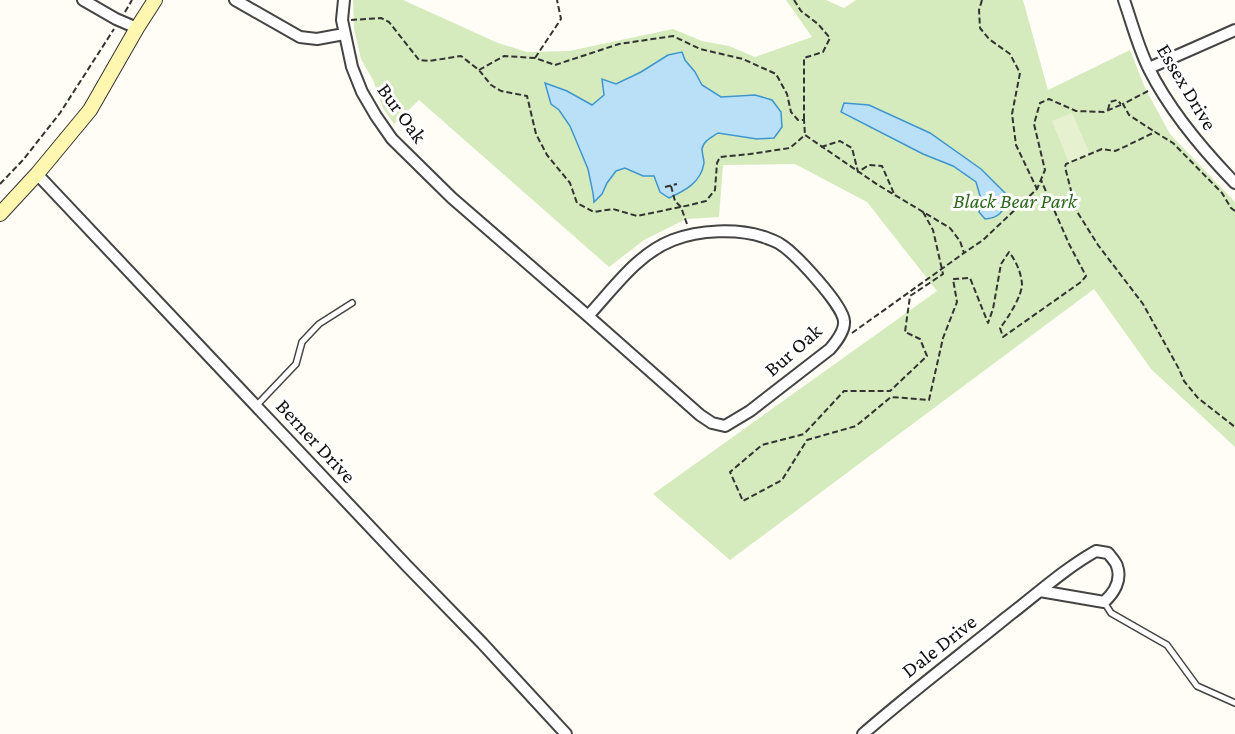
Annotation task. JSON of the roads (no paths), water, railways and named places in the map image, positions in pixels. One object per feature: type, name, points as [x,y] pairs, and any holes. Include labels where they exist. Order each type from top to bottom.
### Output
[{"type":"street","points":[[83,0],[119,21],[137,28]]},
{"type":"street","points":[[0,214],[37,174],[90,110],[155,0]]},
{"type":"street","points":[[235,0],[300,37],[317,39],[344,34]]},
{"type":"street","name":"Bur Oak","points":[[344,0],[342,20],[352,67],[362,92],[393,140],[452,198],[700,415],[712,423],[725,426],[750,411],[830,349],[838,339],[844,321],[833,300],[806,267],[779,243],[761,236],[741,233],[702,232],[671,241],[637,262],[588,316]]},
{"type":"street","name":"Essex Drive","points":[[1124,0],[1149,68],[1158,85],[1198,144],[1235,183]]},
{"type":"street","points":[[1149,68],[1235,30]]},
{"type":"street","name":"Berner Drive","points":[[37,174],[566,734]]},
{"type":"street","name":"Dale Drive","points":[[863,734],[1040,591],[1096,551],[1108,553],[1117,565],[1118,578],[1114,593],[1104,602]]},
{"type":"street","points":[[1040,591],[1104,602]]},
{"type":"lane","points":[[256,406],[296,364],[302,342],[319,324],[352,303]]},
{"type":"lane","points":[[1104,602],[1110,613],[1167,645],[1197,686],[1235,703]]},
{"type":"water","points":[[682,52],[702,85],[721,97],[755,95],[772,100],[781,112],[782,127],[774,138],[757,139],[718,133],[713,136],[703,146],[704,163],[696,181],[669,198],[660,192],[654,176],[643,176],[625,168],[616,171],[602,194],[594,202],[588,169],[570,126],[559,110],[551,104],[545,83],[567,91],[592,105],[604,95],[602,79],[616,84],[668,55]]},
{"type":"water","points":[[844,103],[869,105],[930,133],[981,169],[1009,197],[1003,209],[995,217],[985,219],[979,212],[981,199],[976,182],[953,166],[923,154],[841,112]]},
{"type":"park label","name":"Black Bear Park","points":[[1015,201]]}]
